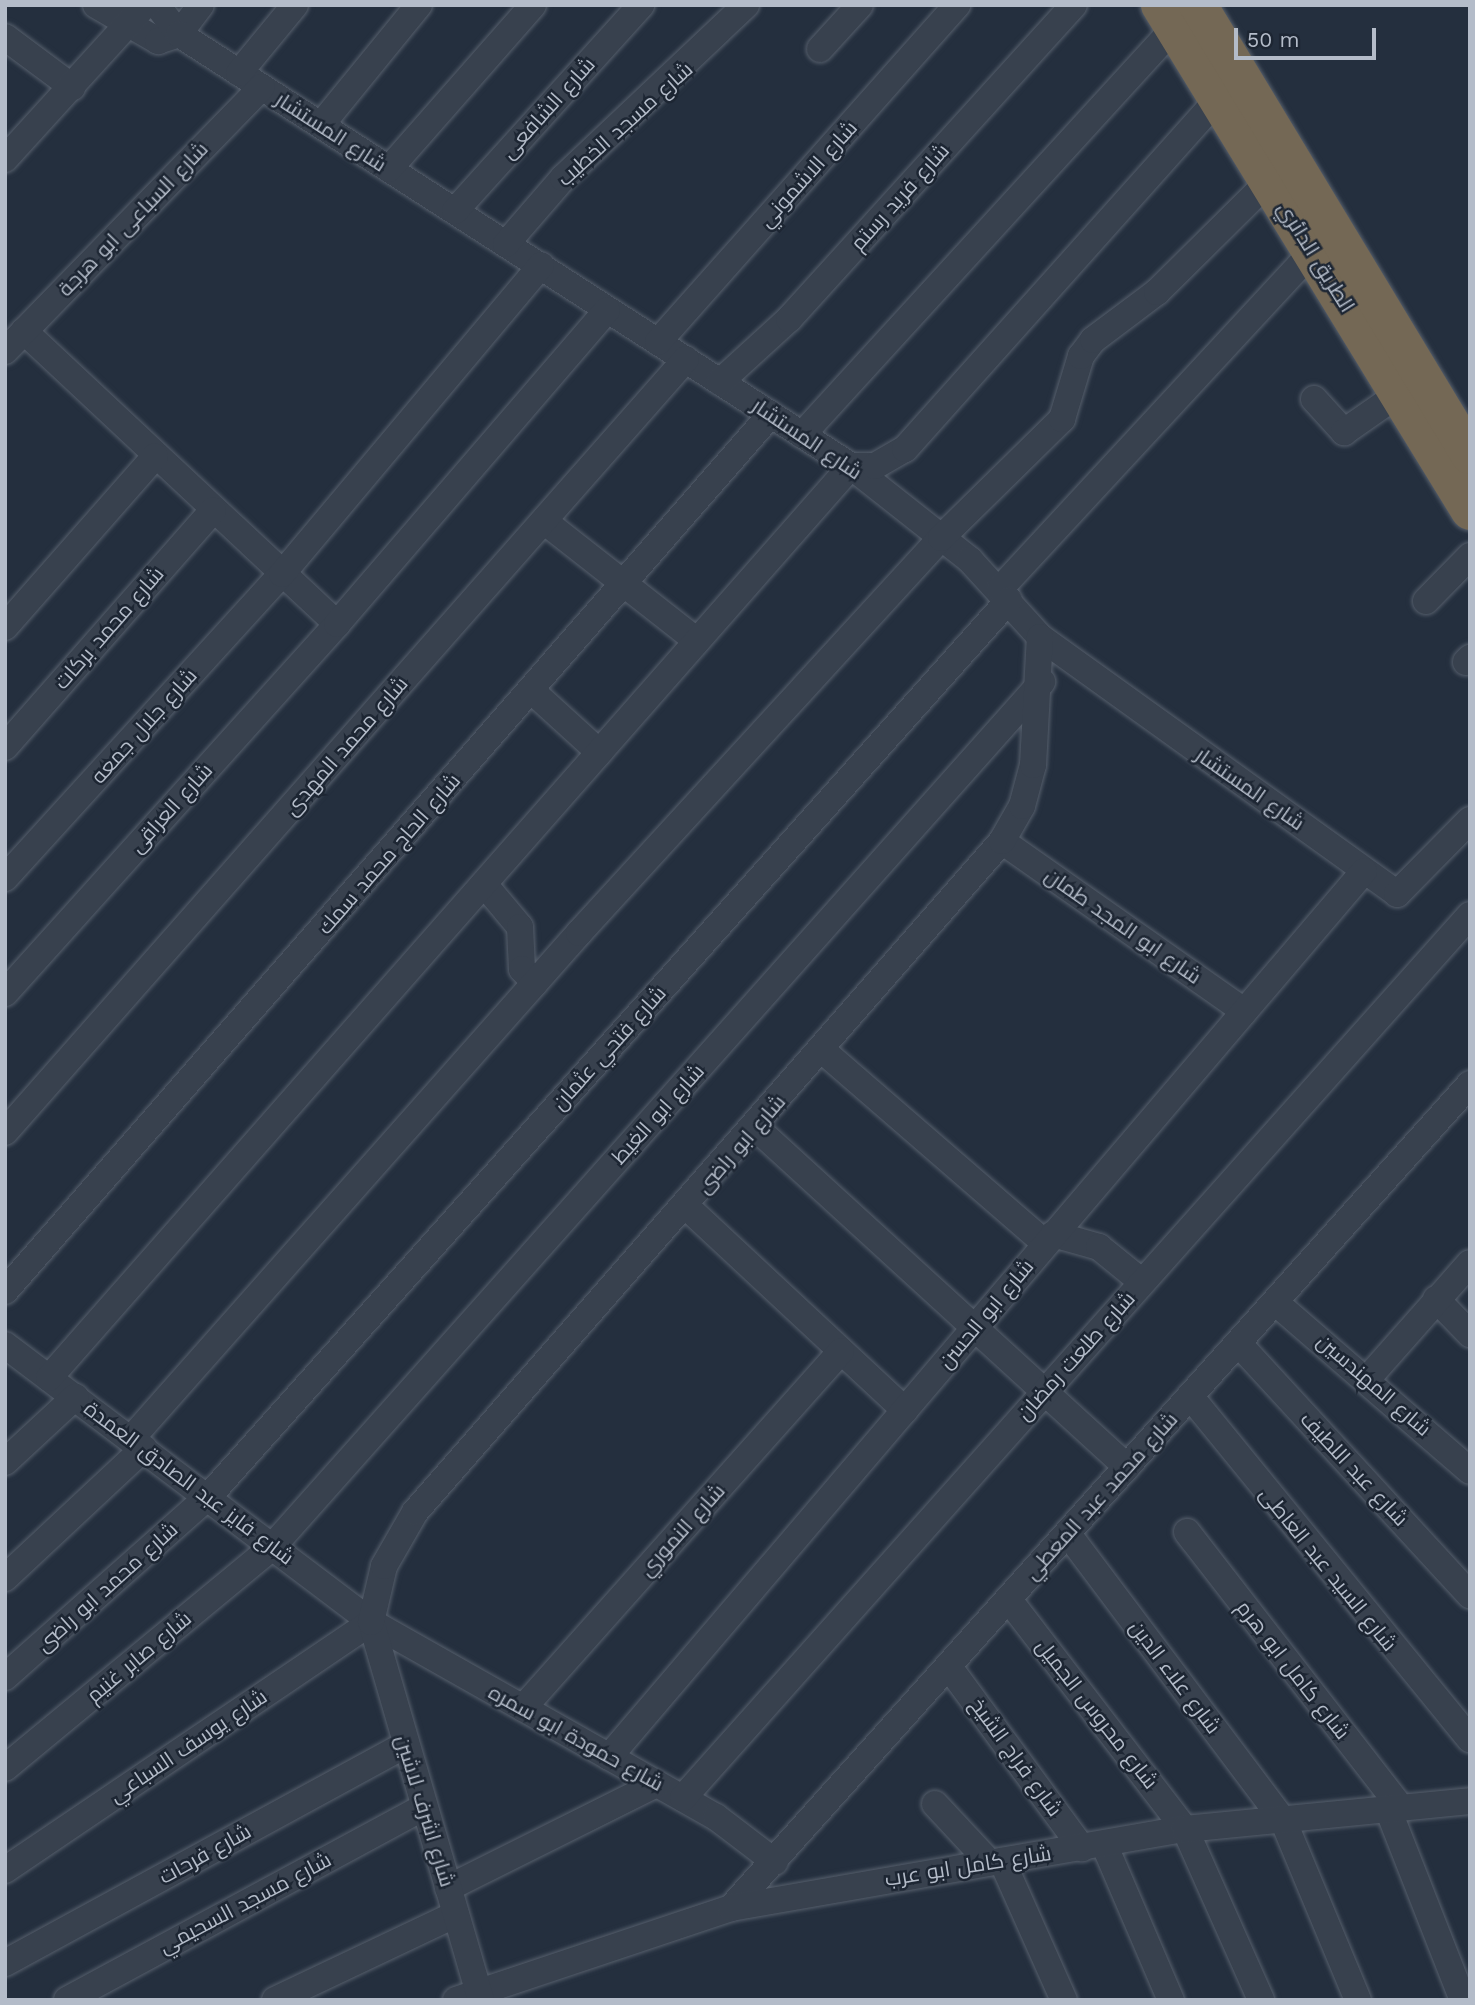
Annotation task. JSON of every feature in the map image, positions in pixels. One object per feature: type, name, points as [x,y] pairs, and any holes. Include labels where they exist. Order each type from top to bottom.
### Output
[{"type":"highway","name":"الطريق الدائري","points":[[1177,13],[1218,99],[1312,251],[1412,386],[1470,455]]},
{"type":"highway","name":"الطريق الدائري","points":[[1177,13],[1412,386],[1470,511]]},
{"type":"street","points":[[96,5],[127,28],[159,41],[179,34],[201,5]]},
{"type":"street","points":[[10,146],[72,87],[145,5]]},
{"type":"street","name":"شارع المستشار","points":[[157,5],[179,34],[851,466],[941,538],[1005,595],[1040,637],[1397,894],[1470,820]]},
{"type":"street","name":"شارع السباعى ابو هرجة","points":[[5,351],[250,80],[295,5]]},
{"type":"street","points":[[321,125],[419,5]]},
{"type":"street","points":[[389,169],[533,5]]},
{"type":"street","name":"شارع الشافعى","points":[[455,211],[641,5]]},
{"type":"street","name":"شارع مسجد الخطيب","points":[[506,244],[563,178],[746,5]]},
{"type":"street","points":[[820,49],[860,5]]},
{"type":"street","name":"شارع الاشموني","points":[[658,342],[957,5]]},
{"type":"street","name":"شارع فريد رستم","points":[[720,382],[789,320],[1074,5]]},
{"type":"street","points":[[802,435],[1177,13]]},
{"type":"street","points":[[5,37],[72,87]]},
{"type":"street","points":[[50,1378],[851,466],[875,466],[905,449],[1218,99]]},
{"type":"street","points":[[5,1578],[137,1443],[535,983],[941,538],[1062,419],[1081,356],[1093,340],[1157,292],[1269,181]]},
{"type":"street","name":"شارع فتحي عثمان","points":[[209,1496],[1312,251]]},
{"type":"street","name":"شارع جلال جمعه","points":[[5,878],[282,574],[541,265]]},
{"type":"street","name":"شارع العراقى","points":[[5,993],[337,624],[607,310]]},
{"type":"street","points":[[24,331],[337,624]]},
{"type":"street","name":"شارع محمد المهدى","points":[[5,1132],[686,359]]},
{"type":"street","points":[[1314,398],[1344,432],[1412,386]]},
{"type":"street","name":"شارع الحاج محمد سمك","points":[[5,1291],[625,585],[771,414]]},
{"type":"street","points":[[5,627],[155,456]]},
{"type":"street","name":"شارع محمد بركات","points":[[5,747],[214,510]]},
{"type":"street","points":[[544,521],[697,641]]},
{"type":"street","points":[[1426,601],[1470,556]]},
{"type":"street","name":"شارع ابو راضى","points":[[371,1622],[384,1566],[415,1512],[687,1207],[1002,841],[1029,785],[1042,682],[1040,637]]},
{"type":"street","name":"شارع ابو الغيط","points":[[273,1546],[1042,682]]},
{"type":"street","points":[[532,691],[599,752]]},
{"type":"street","name":"شارع ابو المجد طمان","points":[[1002,841],[1244,1011]]},
{"type":"street","name":"شارع ابو الحسن","points":[[609,1757],[1364,871]]},
{"type":"street","points":[[484,884],[520,927],[522,969],[535,983]]},
{"type":"street","name":"شارع طلعت رمضان","points":[[683,1798],[1470,915]]},
{"type":"street","points":[[822,1050],[1049,1239],[1099,1247],[1142,1282]]},
{"type":"street","name":"شارع محمد عبد المعطي","points":[[731,1908],[1470,1083]]},
{"type":"street","points":[[755,1127],[1127,1467]]},
{"type":"street","points":[[687,1207],[905,1410]]},
{"type":"street","points":[[1369,1377],[1470,1263]]},
{"type":"street","points":[[1436,1300],[1470,1334]]},
{"type":"street","name":"شارع المهندسين","points":[[1275,1302],[1369,1377],[1470,1471]]},
{"type":"street","name":"شارع عبد اللطيف","points":[[1238,1343],[1470,1595]]},
{"type":"street","name":"شارع فايز عبد الصادق العمدة","points":[[5,1345],[209,1496],[371,1622]]},
{"type":"street","name":"شارع النموري","points":[[523,1708],[841,1351]]},
{"type":"street","name":"شارع السيد عبد العاطى","points":[[1190,1396],[1298,1536],[1470,1738]]},
{"type":"street","points":[[5,1462],[75,1397]]},
{"type":"street","name":"شارع محمد ابو راضى","points":[[5,1677],[209,1496]]},
{"type":"street","name":"شارع كامل ابو هرم","points":[[1187,1532],[1394,1808],[1463,2000]]},
{"type":"street","name":"شارع علاء الدين","points":[[1068,1534],[1283,1820],[1358,2000]]},
{"type":"street","name":"شارع صابر غنيم","points":[[5,1768],[273,1546]]},
{"type":"street","name":"شارع محروس الجميل","points":[[1009,1600],[1185,1829],[1261,2000]]},
{"type":"street","name":"شارع حمودة ابو سمره","points":[[371,1622],[683,1798],[775,1862]]},
{"type":"street","name":"شارع اشرف لاشين","points":[[371,1622],[456,1914],[471,1997]]},
{"type":"street","name":"شارع يوسف السباعي","points":[[5,1870],[371,1622]]},
{"type":"street","name":"شارع فراج الشيخ","points":[[949,1667],[1093,1846],[1171,2000]]},
{"type":"street","name":"شارع فرحات","points":[[5,1963],[405,1745]]},
{"type":"street","points":[[448,1888],[657,1784]]},
{"type":"street","name":"شارع كامل ابو عرب","points":[[471,1997],[731,1908],[1185,1829],[1470,1801]]},
{"type":"street","points":[[935,1804],[995,1862],[1064,2000]]},
{"type":"street","name":"شارع مسجد السحيمي","points":[[67,2000],[424,1807]]},
{"type":"street","points":[[275,2000],[456,1914]]}]
